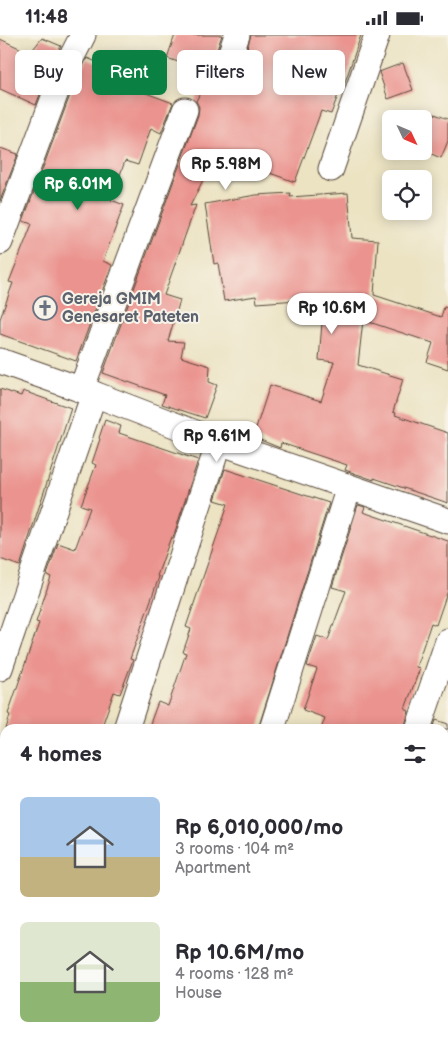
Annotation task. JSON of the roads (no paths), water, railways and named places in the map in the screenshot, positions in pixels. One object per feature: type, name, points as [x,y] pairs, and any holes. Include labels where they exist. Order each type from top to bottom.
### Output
[{"type":"street","points":[[0,242],[62,76],[83,35]]},
{"type":"street","points":[[232,50],[237,35]]},
{"type":"street","points":[[331,169],[377,35]]},
{"type":"street","points":[[0,668],[88,392],[184,110]]},
{"type":"street","points":[[0,361],[219,442],[448,521]]},
{"type":"street","points":[[128,724],[219,442]]},
{"type":"street","points":[[274,724],[348,487]]},
{"type":"street","points":[[420,724],[448,641]]},
{"type":"place","name":"Gereja GMIM Genesaret Pateten","points":[[45,308]]}]
